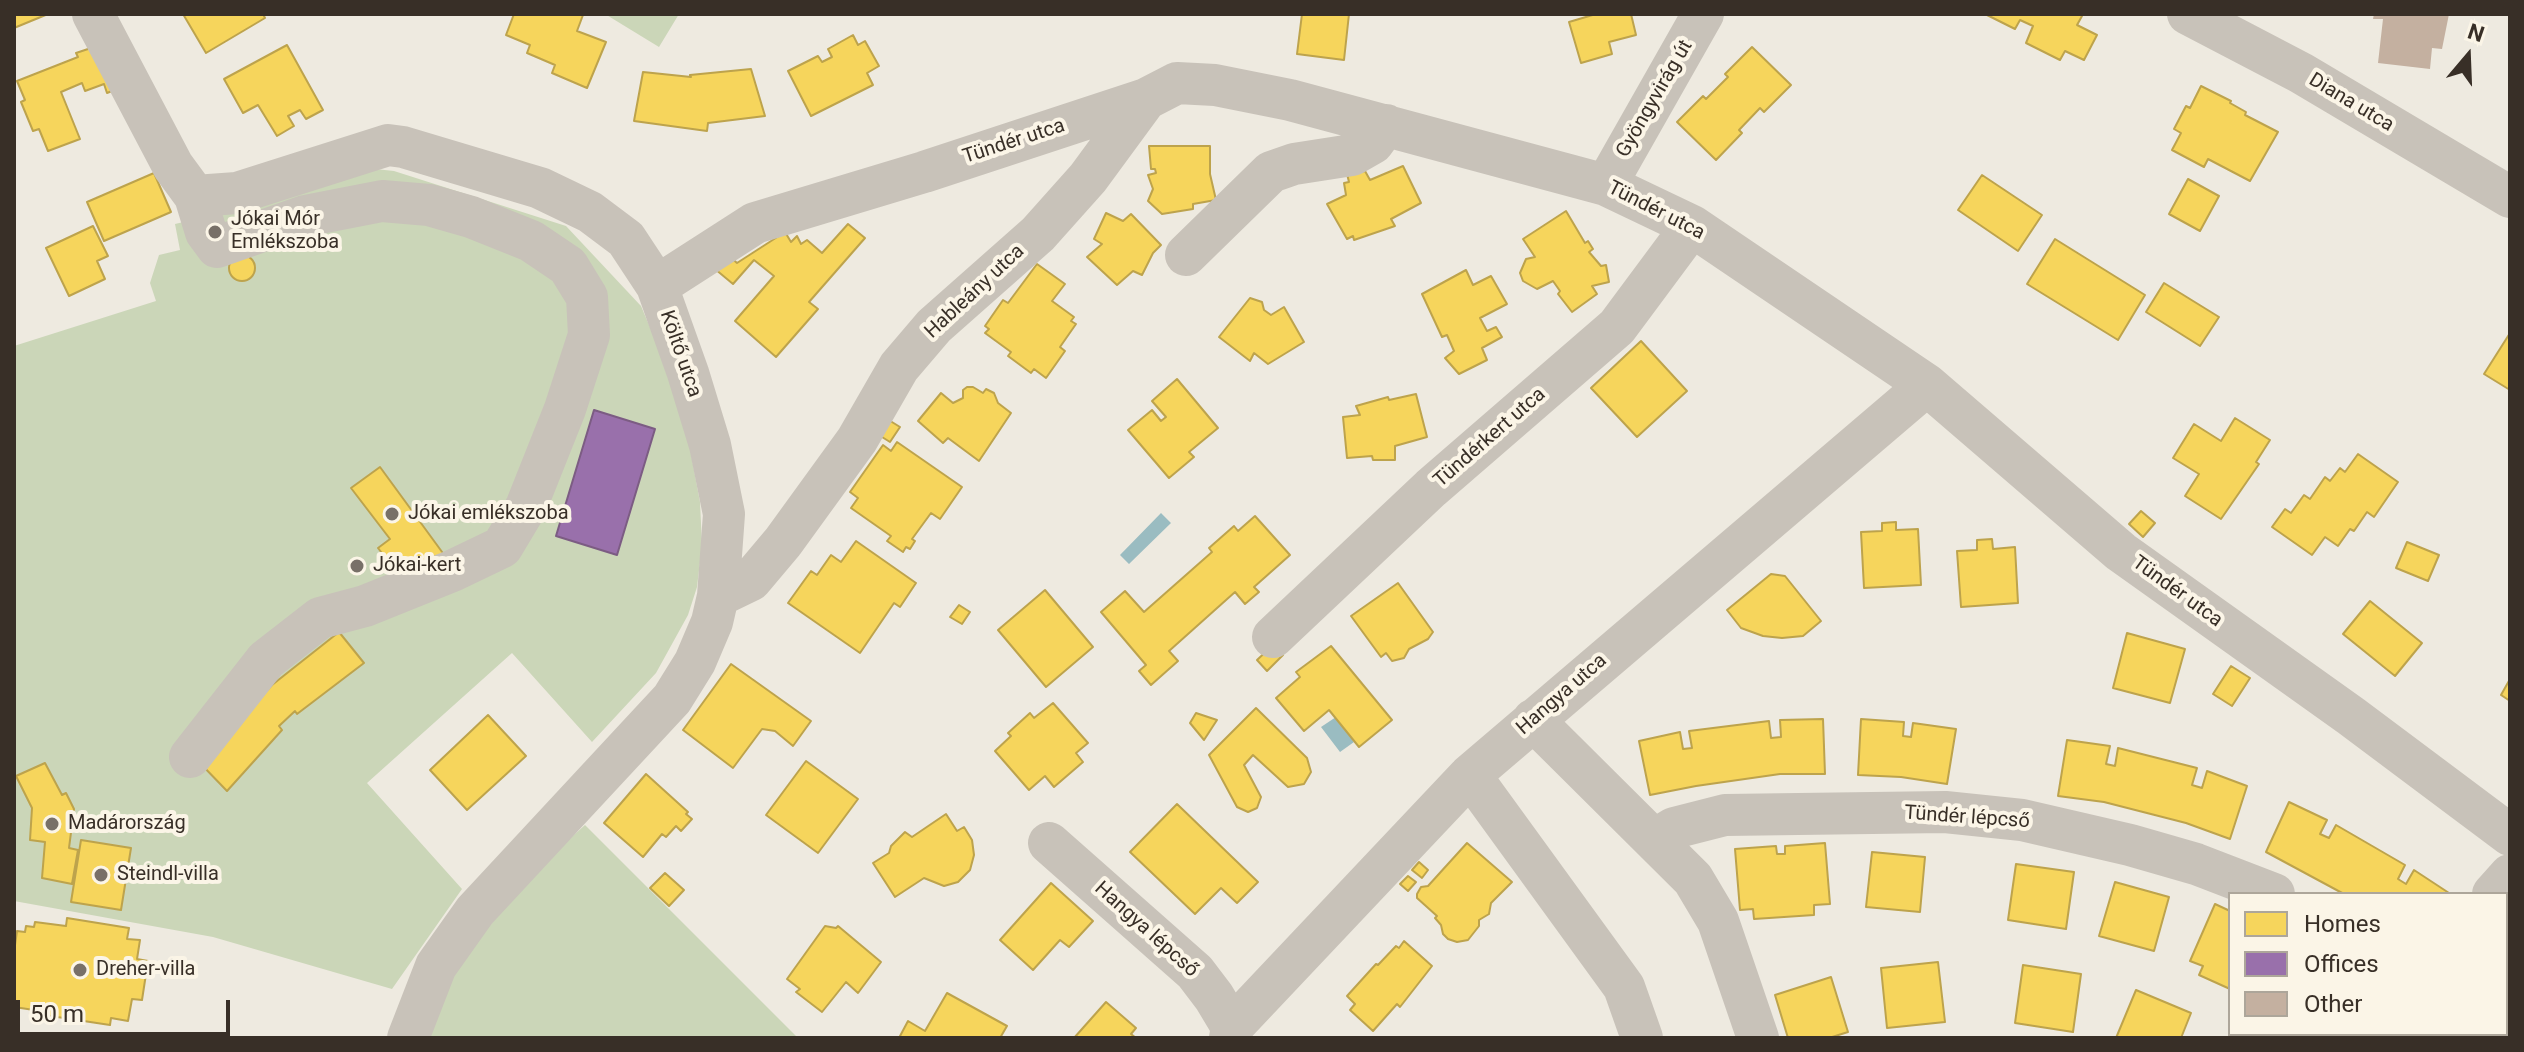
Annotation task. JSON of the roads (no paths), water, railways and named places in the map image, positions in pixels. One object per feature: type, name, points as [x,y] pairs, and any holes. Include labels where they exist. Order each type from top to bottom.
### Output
[{"type":"street","points":[[93,14],[173,166],[195,196],[206,232],[217,247],[305,216],[382,201],[429,205],[471,217],[531,241],[568,266],[587,297],[589,335],[565,409],[526,507],[502,547],[365,606],[320,618],[266,660],[190,757]]},
{"type":"street","name":"Gyöngyvirág út","points":[[1606,185],[1703,14]]},
{"type":"street","name":"Diana utca","points":[[2188,14],[2301,73],[2510,197]]},
{"type":"street","name":"Tündér utca","points":[[657,286],[755,223],[924,172],[1146,99],[1177,83],[1215,85],[1290,100],[1606,185],[1692,226],[1927,385],[2121,552],[2351,716],[2510,835]]},
{"type":"street","name":"Hableány utca","points":[[718,596],[751,580],[783,542],[857,440],[899,367],[934,326],[1038,234],[1088,178],[1146,99]]},
{"type":"street","points":[[1186,255],[1271,172],[1294,164],[1352,155],[1373,143],[1386,125]]},
{"type":"street","name":"Költő utca","points":[[195,196],[237,193],[388,145],[540,188],[590,212],[626,239],[657,286],[710,445],[724,514],[718,596],[712,622],[695,662],[672,699],[475,911],[436,966],[408,1038]]},
{"type":"street","name":"Tündérkert utca","points":[[1273,637],[1431,488],[1617,327],[1692,226]]},
{"type":"street","name":"Hangya utca","points":[[1231,1032],[1470,775],[1927,385]]},
{"type":"street","points":[[1533,720],[1693,879],[1718,921],[1758,1038]]},
{"type":"street","points":[[1470,775],[1624,987],[1642,1038]]},
{"type":"street","name":"Tündér lépcső","points":[[1654,840],[1674,828],[1725,815],[1945,812],[2022,820],[2130,845],[2196,864],[2269,892]]},
{"type":"street","name":"Hangya lépcső","points":[[1049,843],[1195,972],[1214,997],[1231,1032]]},
{"type":"street","points":[[2495,892],[2510,875]]},
{"type":"water","points":[[1161,513],[1171,523],[1129,564],[1120,555]]},
{"type":"water","points":[[1336,717],[1354,742],[1340,752],[1321,727]]},
{"type":"place","name":"Jókai Mór Emlékszoba","points":[[215,232]]},
{"type":"place","name":"Jókai emlékszoba","points":[[392,514]]},
{"type":"place","name":"Jókai-kert","points":[[357,566]]},
{"type":"place","name":"Madárország","points":[[52,824]]},
{"type":"place","name":"Steindl-villa","points":[[101,875]]},
{"type":"place","name":"Dreher-villa","points":[[80,970]]}]
